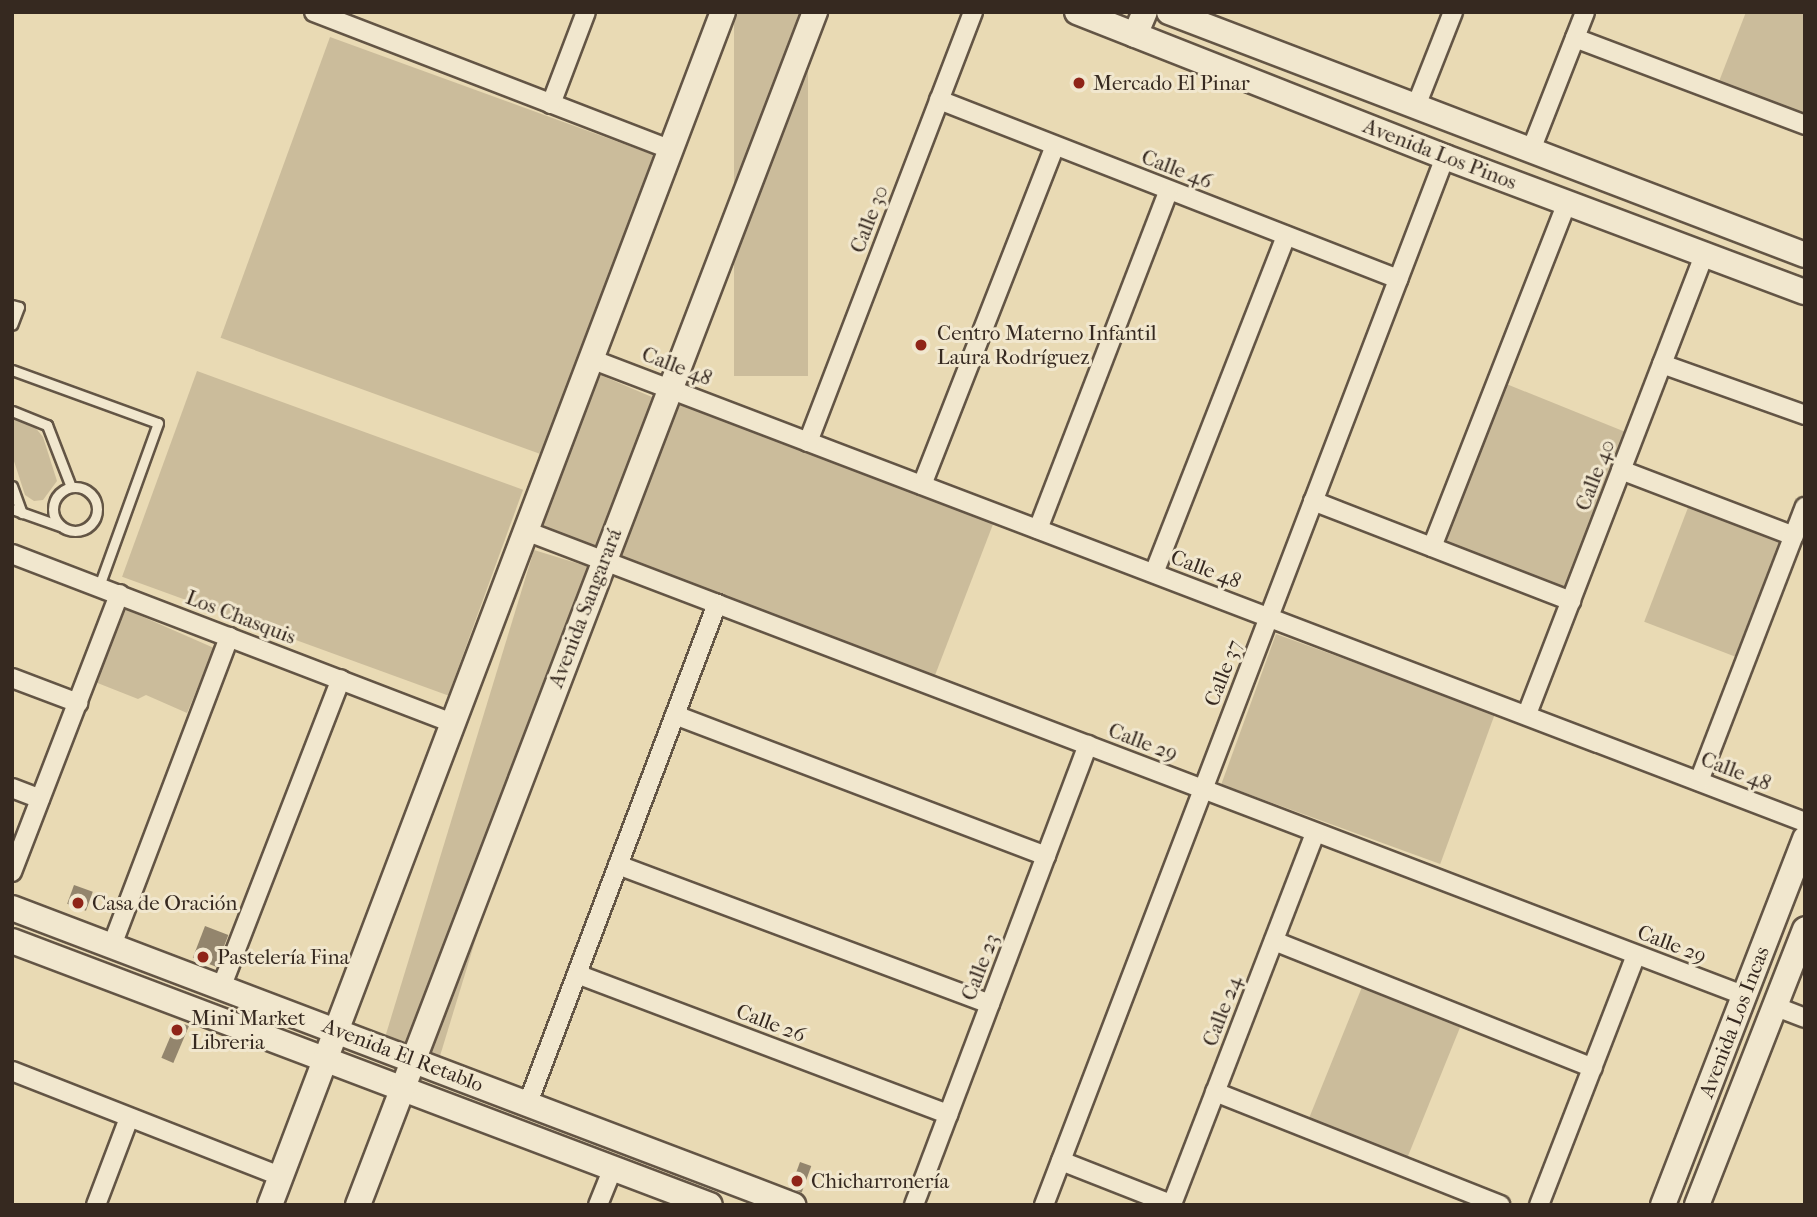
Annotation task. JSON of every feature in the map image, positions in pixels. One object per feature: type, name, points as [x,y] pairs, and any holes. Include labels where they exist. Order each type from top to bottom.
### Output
[{"type":"street","points":[[314,12],[671,150]]},
{"type":"street","points":[[551,104],[586,12]]},
{"type":"street","points":[[270,1205],[723,12]]},
{"type":"street","name":"Avenida Sangarará","points":[[363,1203],[414,1059],[815,12]]},
{"type":"street","name":"Calle 30","points":[[808,442],[973,12]]},
{"type":"street","name":"Avenida Los Pinos","points":[[1077,12],[1445,157],[1805,292]]},
{"type":"street","points":[[1135,35],[1145,12]]},
{"type":"street","name":"Avenida Los Pinos","points":[[1168,12],[1212,20],[1416,106],[1805,255]]},
{"type":"street","points":[[1416,106],[1453,12]]},
{"type":"street","points":[[1531,150],[1585,12]]},
{"type":"street","points":[[1574,38],[1805,125]]},
{"type":"street","name":"Calle 46","points":[[939,100],[1398,279]]},
{"type":"street","points":[[922,485],[1055,146]]},
{"type":"street","name":"Calle 37","points":[[1044,1205],[1445,157]]},
{"type":"street","points":[[1038,529],[1169,190]]},
{"type":"street","points":[[1432,547],[1567,202]]},
{"type":"street","points":[[1154,573],[1286,236]]},
{"type":"street","name":"Calle 40","points":[[1527,714],[1704,253]]},
{"type":"street","name":"Calle 48","points":[[592,359],[1805,822]]},
{"type":"street","points":[[1662,364],[1805,415]]},
{"type":"street","points":[[1621,470],[1794,536]]},
{"type":"street","points":[[1313,501],[1571,601]]},
{"type":"street","points":[[1699,781],[1805,507]]},
{"type":"street","name":"Calle 29","points":[[526,531],[1743,995]]},
{"type":"street","name":"Los Chasquis","points":[[12,554],[453,723]]},
{"type":"street","points":[[12,872],[119,594]]},
{"type":"street","points":[[528,1103],[718,604]]},
{"type":"street","points":[[111,948],[229,638]]},
{"type":"street","points":[[12,678],[78,703]]},
{"type":"street","points":[[221,988],[341,679]]},
{"type":"street","points":[[675,715],[1046,856]]},
{"type":"street","name":"Calle 23","points":[[914,1205],[1088,746]]},
{"type":"street","points":[[12,788],[40,799]]},
{"type":"street","name":"Calle 24","points":[[1172,1204],[1315,834]]},
{"type":"street","name":"Avenida Los Incas","points":[[1663,1205],[1805,839]]},
{"type":"street","points":[[618,865],[990,1004]]},
{"type":"street","name":"Avenida El Retablo","points":[[12,908],[111,948],[336,1029],[793,1205]]},
{"type":"street","points":[[1776,913],[1805,926]]},
{"type":"street","name":"Avenida Los Incas","points":[[1697,1205],[1805,926]]},
{"type":"street","points":[[1274,941],[1593,1068]]},
{"type":"street","name":"Avenida El Retablo","points":[[14,946],[403,1089],[705,1204]]},
{"type":"street","points":[[1539,1205],[1636,956]]},
{"type":"street","name":"Calle 26","points":[[577,974],[948,1114]]},
{"type":"street","points":[[1774,1006],[1805,1018]]},
{"type":"street","points":[[432,1014],[440,1054],[460,1077]]},
{"type":"street","points":[[12,1071],[280,1176]]},
{"type":"street","points":[[1215,1092],[1500,1205]]},
{"type":"street","points":[[96,1205],[129,1118]]},
{"type":"street","points":[[1061,1161],[1172,1204]]},
{"type":"street","points":[[598,1205],[613,1168]]},
{"type":"lane","points":[[12,305],[19,307],[12,325]]},
{"type":"lane","points":[[12,370],[158,424],[99,586]]},
{"type":"lane","points":[[12,411],[47,425],[71,487],[90,494],[96,513],[85,528],[72,531],[17,511],[12,486]]},
{"type":"lane","points":[[63,527],[56,519],[53,506],[59,494],[71,487]]},
{"type":"shaded area","points":[[734,12],[808,12],[808,376],[734,376]]},
{"type":"shaded area","points":[[1746,12],[1805,12],[1805,117],[1718,84]]},
{"type":"shaded area","points":[[330,37],[653,155],[544,455],[221,338]]},
{"type":"shaded area","points":[[197,371],[523,490],[448,695],[122,577]]},
{"type":"shaded area","points":[[598,374],[658,399],[594,550],[534,525]]},
{"type":"shaded area","points":[[1504,383],[1627,433],[1563,593],[1439,543]]},
{"type":"shaded area","points":[[674,401],[993,524],[934,678],[615,555]]},
{"type":"shaded area","points":[[12,418],[34,426],[43,437],[57,481],[43,500],[34,501],[25,495],[12,455]]},
{"type":"shaded area","points":[[1689,505],[1784,542],[1739,658],[1644,622]]},
{"type":"shaded area","points":[[534,550],[589,567],[440,1056],[385,1039]]},
{"type":"shaded area","points":[[125,609],[214,648],[187,713],[146,695],[138,699],[95,682]]},
{"type":"shaded area","points":[[1276,634],[1495,714],[1440,864],[1221,784]]},
{"type":"shaded area","points":[[1362,987],[1460,1027],[1407,1158],[1309,1119]]},
{"type":"building","points":[[74,885],[93,892],[86,911],[67,904]]},
{"type":"building","points":[[205,926],[228,935],[216,967],[193,958]]},
{"type":"building","points":[[177,1021],[189,1026],[173,1063],[161,1058]]},
{"type":"building","points":[[800,1162],[811,1166],[802,1192],[790,1188]]},
{"type":"place","name":"Mercado El Pinar","points":[[1079,83]]},
{"type":"place","name":"Centro Materno Infantil Laura Rodríguez","points":[[921,345]]},
{"type":"place","name":"Casa de Oración","points":[[78,903]]},
{"type":"place","name":"Pastelería Fina","points":[[203,957]]},
{"type":"place","name":"Mini Market Libreria","points":[[177,1030]]},
{"type":"place","name":"Chicharronería","points":[[797,1181]]}]
